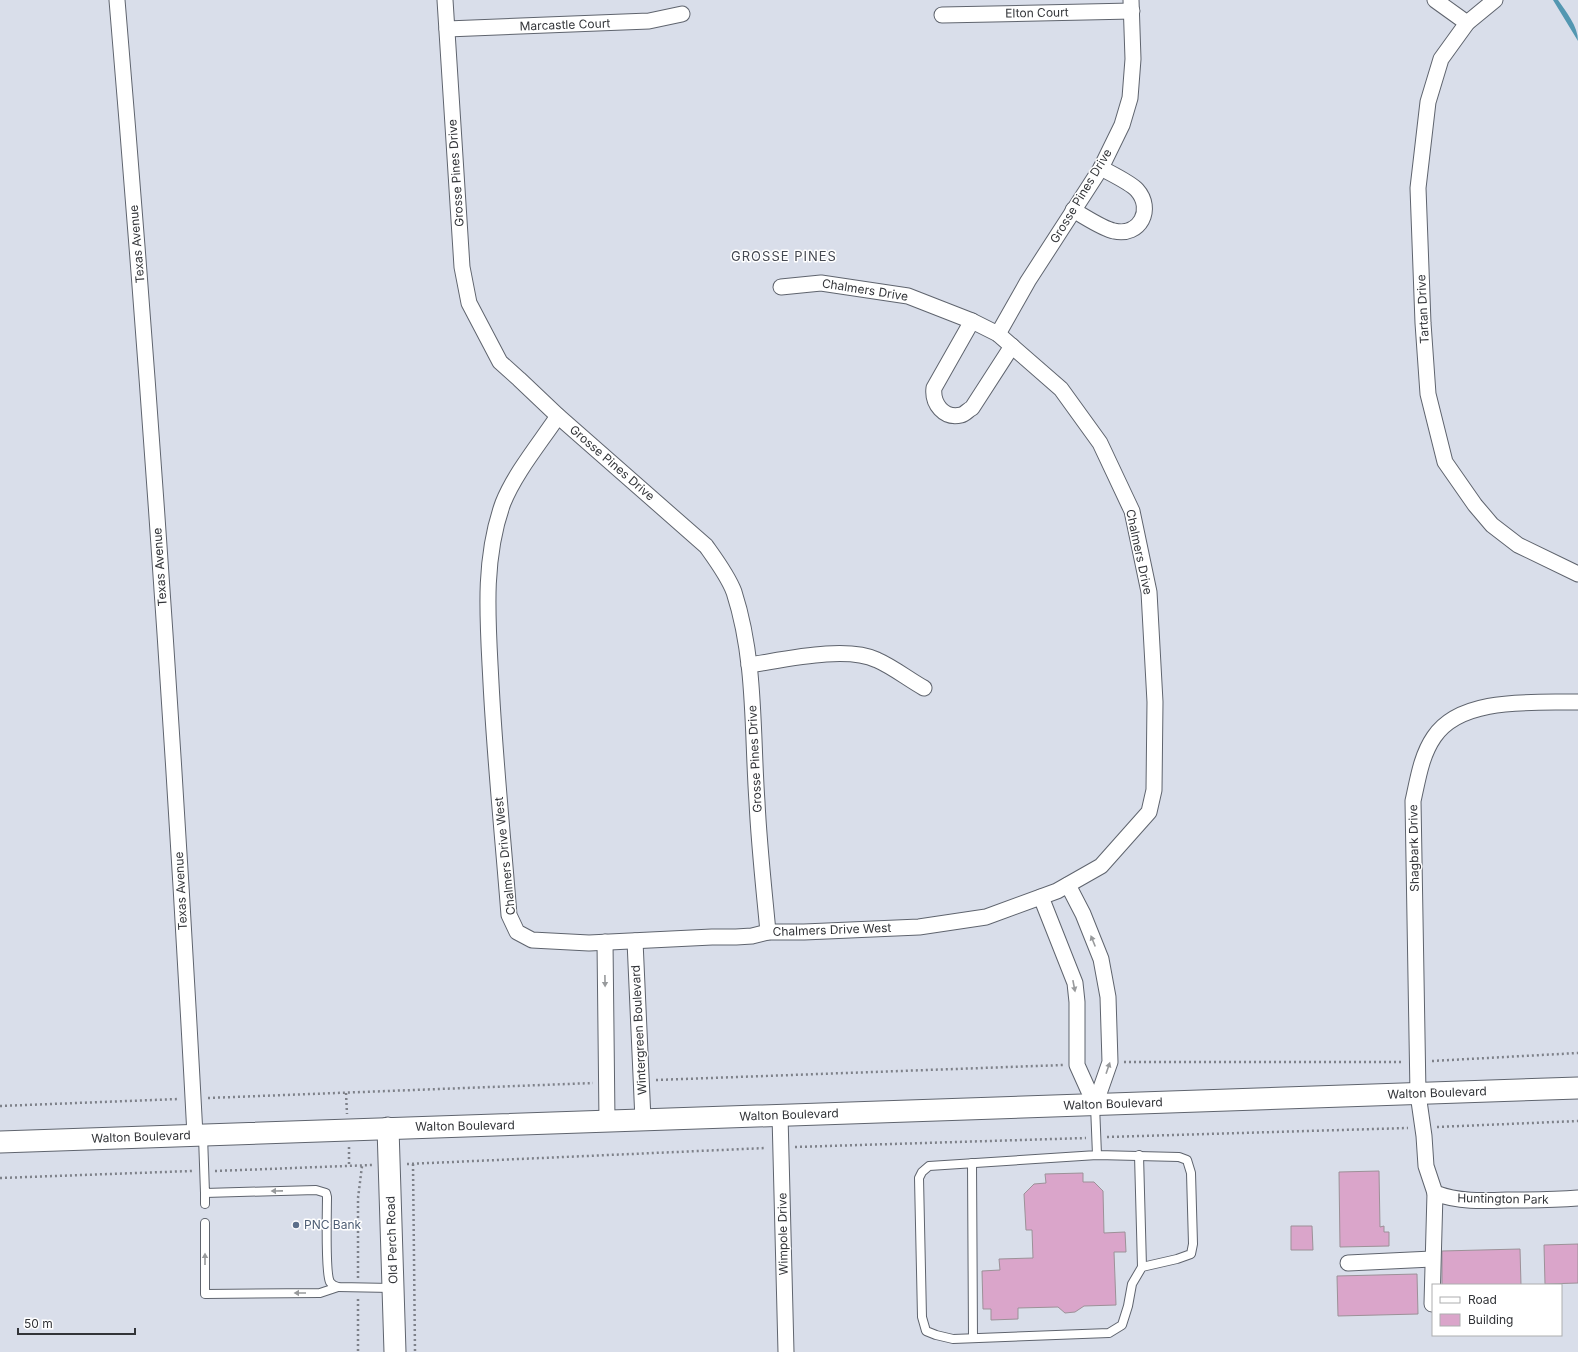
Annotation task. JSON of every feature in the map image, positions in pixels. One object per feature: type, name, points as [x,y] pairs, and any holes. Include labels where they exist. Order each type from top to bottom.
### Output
[{"type":"main road","name":"Walton Boulevard","points":[[0,1142],[1578,1088]]},
{"type":"main road","name":"Old Perch Road","points":[[388,1128],[395,1352]]},
{"type":"street","name":"Texas Avenue","points":[[117,0],[144,330],[177,815],[193,1098],[199,1135]]},
{"type":"street","name":"Grosse Pines Drive","points":[[445,0],[462,267],[469,303],[500,362],[558,416],[706,546],[721,567],[734,591],[747,644],[752,700],[757,803],[768,932]]},
{"type":"street","points":[[1435,0],[1467,23]]},
{"type":"street","name":"Tartan Drive","points":[[1495,0],[1467,23],[1441,59],[1428,102],[1419,180],[1423,323],[1428,394],[1445,462],[1475,505],[1492,525],[1518,545],[1578,574]]},
{"type":"street","name":"Grosse Pines Drive","points":[[998,334],[1028,281],[1100,168],[1122,125],[1130,98],[1133,59],[1132,5]]},
{"type":"street","name":"Elton Court","points":[[942,15],[1132,5]]},
{"type":"street","name":"Marcastle Court","points":[[447,29],[649,22],[682,14]]},
{"type":"street","points":[[1073,210],[1113,231],[1127,233],[1138,226],[1144,213],[1144,200],[1137,190],[1100,168]]},
{"type":"street","name":"Chalmers Drive","points":[[781,287],[821,283],[908,296],[972,321],[998,334],[1061,389],[1100,443],[1132,511],[1150,592],[1155,702],[1154,790],[1150,812],[1101,866],[1063,888]]},
{"type":"street","points":[[972,321],[934,388],[933,396],[937,406],[942,412],[952,416],[962,415],[972,408],[1012,346]]},
{"type":"street","name":"Chalmers Drive West","points":[[558,416],[521,469],[504,503],[491,551],[487,607],[492,713],[508,908],[509,915],[517,932],[532,940],[589,943],[736,937],[752,936],[768,932],[919,927],[986,917],[1063,888]]},
{"type":"street","points":[[749,665],[819,654],[853,654],[876,659],[924,688]]},
{"type":"street","name":"Shagbark Drive","points":[[1418,1094],[1412,801],[1421,762],[1434,736],[1451,720],[1470,711],[1498,704],[1578,702]]},
{"type":"street","points":[[1063,888],[1083,914],[1101,959],[1108,996],[1110,1062],[1095,1105]]},
{"type":"street","points":[[1041,897],[1075,983],[1077,1002],[1077,1065],[1095,1105]]},
{"type":"street","name":"Wintergreen Boulevard","points":[[635,941],[643,1120]]},
{"type":"street","points":[[604,942],[607,1121]]},
{"type":"street","points":[[1418,1094],[1424,1136],[1426,1166],[1435,1193],[1432,1259],[1432,1304]]},
{"type":"street","name":"Wimpole Drive","points":[[780,1115],[786,1352]]},
{"type":"street","name":"Huntington Park","points":[[1435,1193],[1447,1198],[1475,1201],[1578,1198]]},
{"type":"street","points":[[1348,1263],[1432,1259]]},
{"type":"lane","points":[[1095,1105],[1097,1155]]},
{"type":"lane","points":[[199,1135],[205,1204]]},
{"type":"lane","points":[[1138,1155],[1142,1267],[1132,1284],[1128,1306],[1122,1325],[1109,1333],[953,1339],[926,1331],[922,1317],[919,1178],[922,1172],[929,1166],[1097,1155],[1138,1155],[1179,1157],[1187,1160],[1192,1173],[1193,1244],[1191,1254],[1178,1259],[1142,1267]]},
{"type":"lane","points":[[972,1163],[973,1338]]},
{"type":"lane","points":[[205,1193],[316,1190],[326,1193],[327,1269],[329,1281],[334,1286],[338,1287]]},
{"type":"lane","points":[[205,1223],[205,1294],[320,1293],[338,1287],[394,1288]]},
{"type":"path","points":[[1110,1062],[1417,1062],[1578,1053]]},
{"type":"path","points":[[641,1080],[1077,1065]]},
{"type":"path","points":[[0,1106],[606,1082]]},
{"type":"path","points":[[413,1164],[415,1352]]},
{"type":"path","points":[[358,1352],[358,1198],[362,1166]]},
{"type":"water","points":[[1553,0],[1558,0],[1571,19],[1576,30],[1578,41]]},
{"type":"building","points":[[1379,1171],[1380,1227],[1384,1226],[1384,1232],[1389,1232],[1389,1246],[1340,1247],[1339,1172]]},
{"type":"building","points":[[1083,1173],[1083,1182],[1094,1182],[1103,1191],[1104,1233],[1125,1232],[1126,1252],[1114,1252],[1116,1305],[1084,1306],[1075,1312],[1065,1313],[1058,1307],[1018,1308],[1018,1319],[991,1320],[991,1309],[983,1309],[982,1271],[1000,1270],[999,1259],[1033,1258],[1032,1230],[1026,1230],[1024,1194],[1034,1184],[1046,1183],[1045,1174]]},
{"type":"building","points":[[1291,1226],[1312,1226],[1313,1250],[1291,1250]]},
{"type":"building","points":[[1578,1244],[1578,1283],[1545,1284],[1544,1245]]},
{"type":"building","points":[[1520,1249],[1521,1284],[1442,1284],[1442,1251]]},
{"type":"building","points":[[1417,1274],[1418,1314],[1338,1316],[1337,1276]]},
{"type":"place","name":"PNC Bank","points":[[296,1225]]},
{"type":"district","name":"GROSSE PINES","points":[[784,256]]}]
